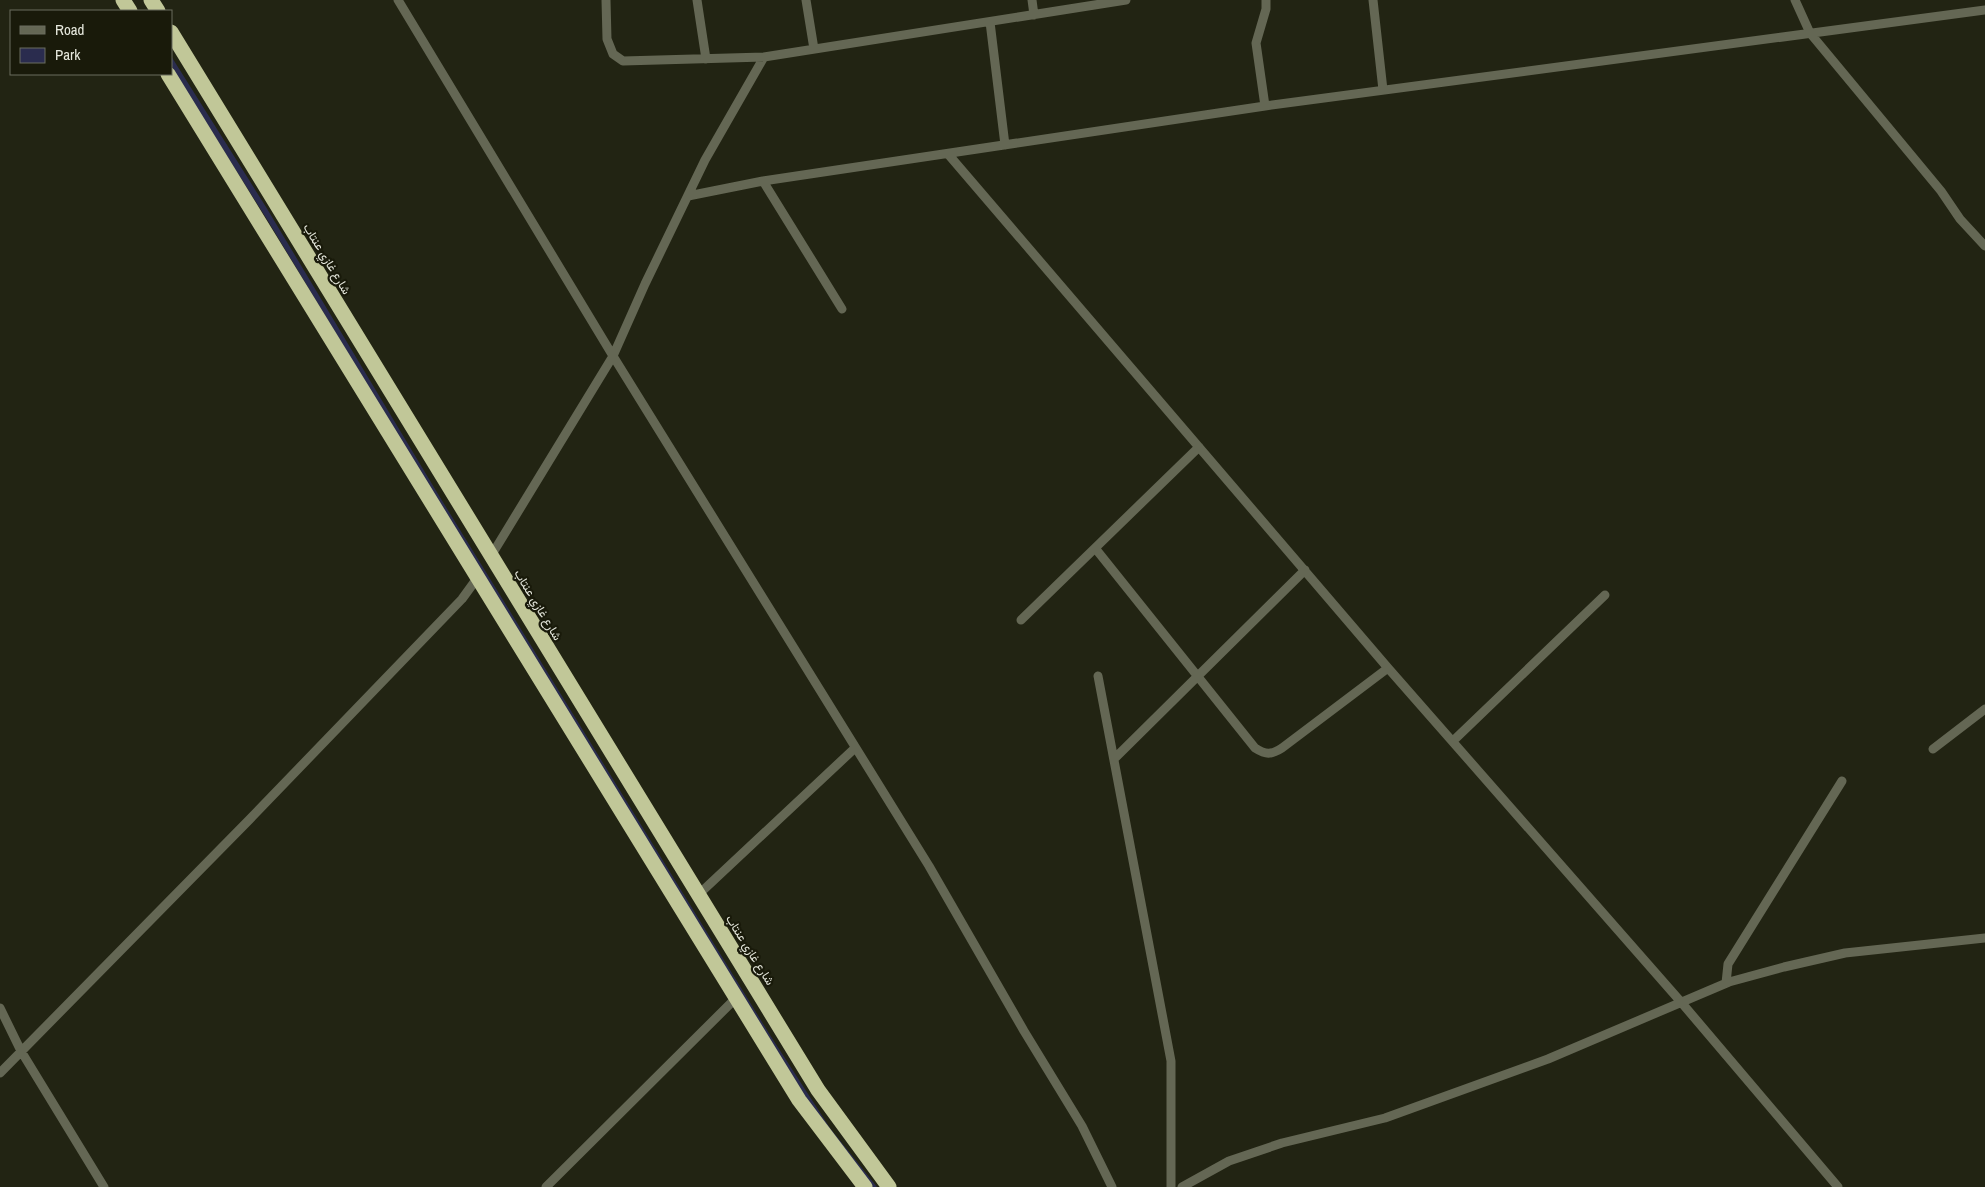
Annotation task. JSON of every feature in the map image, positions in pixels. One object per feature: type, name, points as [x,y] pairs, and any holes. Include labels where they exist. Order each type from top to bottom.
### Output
[{"type":"highway","name":"شارع غازي عنتاب","points":[[172,34],[818,1090],[889,1187]]},
{"type":"highway","points":[[169,75],[736,998],[800,1100],[864,1187]]},
{"type":"street","points":[[398,0],[613,356],[929,866],[1024,1031],[1082,1126],[1112,1187]]},
{"type":"street","points":[[606,0],[607,39],[613,54],[623,61],[764,57],[1126,0]]},
{"type":"street","points":[[697,0],[706,59]]},
{"type":"street","points":[[806,0],[814,49]]},
{"type":"street","points":[[1032,0],[1034,15]]},
{"type":"street","points":[[1265,106],[1256,43],[1266,10],[1266,0]]},
{"type":"street","points":[[1373,0],[1383,90]]},
{"type":"street","points":[[1795,0],[1810,33],[1941,191],[1960,219],[1985,246]]},
{"type":"street","points":[[688,196],[764,181],[1265,106],[1985,10]]},
{"type":"street","points":[[990,22],[1004,145]]},
{"type":"street","points":[[491,556],[613,356],[705,160],[764,57]]},
{"type":"street","points":[[948,154],[1388,668],[1681,1002],[1838,1187]]},
{"type":"street","points":[[764,181],[842,309]]},
{"type":"street","points":[[1022,620],[1199,447]]},
{"type":"street","points":[[1095,548],[1255,748],[1264,754],[1272,754],[1388,668]]},
{"type":"street","points":[[1114,759],[1305,570]]},
{"type":"street","points":[[0,1073],[462,599],[478,577]]},
{"type":"street","points":[[1453,741],[1605,595]]},
{"type":"street","points":[[1098,676],[1171,1061],[1171,1187]]},
{"type":"street","points":[[1933,749],[1985,709]]},
{"type":"street","points":[[698,895],[855,748]]},
{"type":"street","points":[[1726,983],[1728,964],[1842,781]]},
{"type":"street","points":[[1182,1187],[1229,1161],[1282,1143],[1385,1118],[1548,1059],[1726,983],[1784,966],[1845,953],[1985,938]]},
{"type":"street","points":[[546,1187],[736,998]]},
{"type":"street","points":[[0,1008],[21,1051],[104,1187]]},
{"type":"green space","points":[[172,58],[266,207],[438,494],[770,1035],[830,1128],[877,1187],[870,1187],[824,1127],[404,446],[268,221],[172,67]]}]
